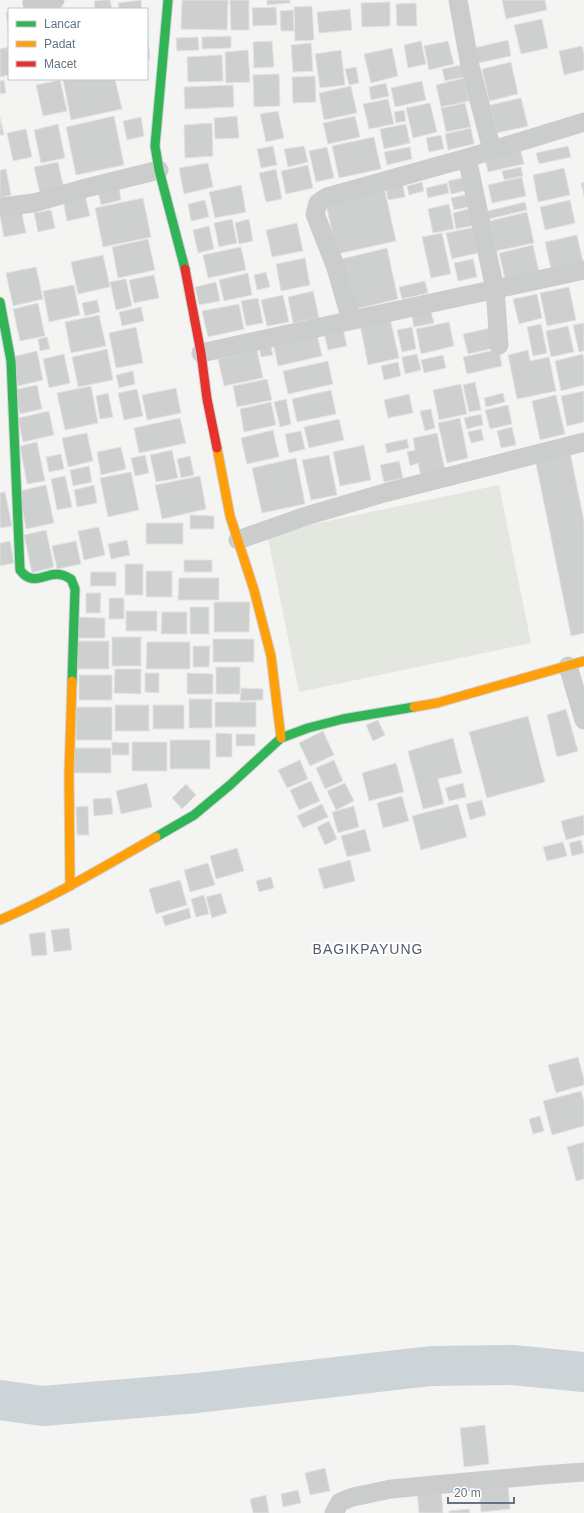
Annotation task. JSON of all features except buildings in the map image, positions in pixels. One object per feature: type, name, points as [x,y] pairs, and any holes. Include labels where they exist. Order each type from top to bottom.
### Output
[{"type":"street","points":[[32,3],[55,0]]},
{"type":"street","points":[[168,0],[155,146],[159,170],[186,273],[201,353],[207,399],[230,516],[254,590],[271,656],[281,738]]},
{"type":"street","points":[[458,0],[470,66],[492,150]]},
{"type":"street","points":[[351,320],[336,268],[315,214],[318,203],[327,197],[467,158],[584,122]]},
{"type":"street","points":[[467,158],[495,289],[500,345]]},
{"type":"street","points":[[0,207],[34,203],[82,189],[159,170]]},
{"type":"street","points":[[201,353],[584,270]]},
{"type":"street","points":[[0,302],[11,361],[20,570],[25,577],[32,579],[61,574],[71,579],[75,589],[69,728],[68,839],[70,886]]},
{"type":"street","points":[[238,540],[306,516],[384,493],[584,442]]},
{"type":"street","points":[[0,920],[26,909],[70,886],[194,815],[230,785],[281,738],[308,728],[343,719],[437,703],[576,664],[584,720]]},
{"type":"street","points":[[334,1513],[340,1502],[353,1497],[392,1489],[584,1472]]},
{"type":"shaded area","points":[[499,485],[531,643],[299,692],[267,534]]},
{"type":"waterway","points":[[0,1400],[43,1406],[197,1393],[431,1366],[513,1365],[584,1372]]},
{"type":"traffic: fast","points":[[168,0],[155,146],[159,170],[185,269]]},
{"type":"traffic: fast","points":[[0,302],[11,361],[20,570],[25,575],[35,579],[56,574],[64,575],[71,579],[75,589],[72,681]]},
{"type":"traffic: fast","points":[[156,837],[194,815],[230,785],[281,738],[308,728],[343,719],[414,707]]},
{"type":"traffic: slow","points":[[217,448],[230,516],[254,590],[271,656],[281,738]]},
{"type":"traffic: slow","points":[[414,707],[437,703],[584,661]]},
{"type":"traffic: slow","points":[[70,886],[69,775],[72,681]]},
{"type":"traffic: slow","points":[[0,920],[60,891],[156,837]]},
{"type":"traffic: jam","points":[[185,269],[201,353],[207,399],[217,448]]},
{"type":"district","name":"BAGIKPAYUNG","points":[[368,949]]}]
